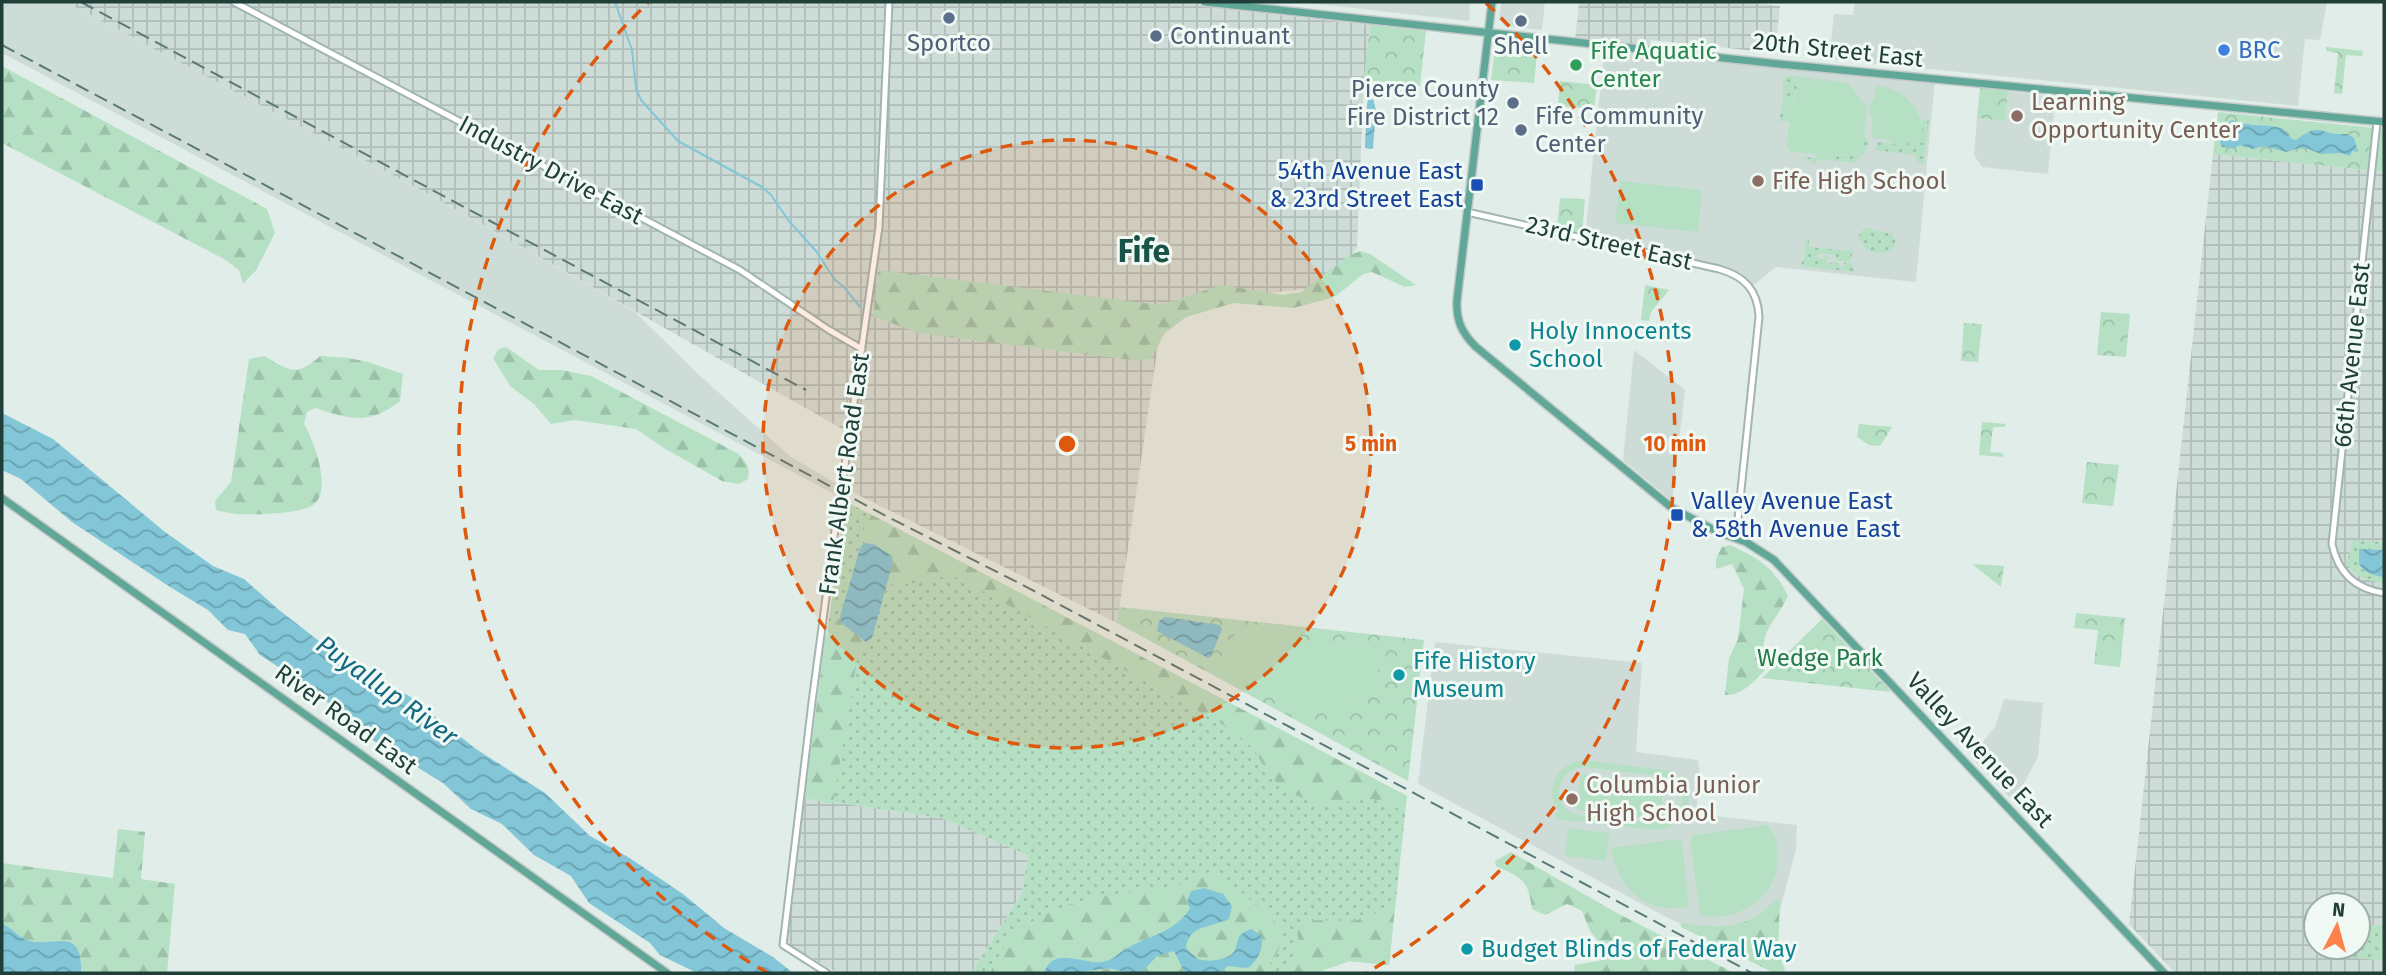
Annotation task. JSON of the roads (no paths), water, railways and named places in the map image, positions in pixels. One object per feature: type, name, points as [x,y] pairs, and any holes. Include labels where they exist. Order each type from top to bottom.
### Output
[{"type":"main road","name":"20th Street East","points":[[1205,2],[1779,64],[2381,122]]},
{"type":"main road","points":[[1467,212],[1492,2]]},
{"type":"main road","name":"Valley Avenue East","points":[[1467,212],[1456,306],[1457,319],[1463,334],[1475,347],[1672,508],[1718,533],[1735,538],[1766,554],[1800,585],[2164,973]]},
{"type":"main road","name":"River Road East","points":[[2,498],[667,973]]},
{"type":"street","name":"Industry Drive East","points":[[234,2],[740,270],[862,349]]},
{"type":"street","name":"Frank Albert Road East","points":[[827,973],[783,946],[810,716],[879,228],[889,2]]},
{"type":"street","name":"66th Avenue East","points":[[2381,122],[2332,544],[2336,561],[2352,582],[2384,593]]},
{"type":"street","name":"23rd Street East","points":[[1467,212],[1719,268],[1735,274],[1748,284],[1756,298],[1759,317],[1735,538]]},
{"type":"water","points":[[1373,99],[1376,110],[1373,148],[1370,149],[1365,148],[1367,105],[1368,100]]},
{"type":"water","points":[[2232,120],[2282,128],[2296,140],[2317,130],[2347,134],[2354,138],[2358,152],[2352,151],[2350,156],[2340,153],[2320,154],[2299,148],[2286,152],[2265,146],[2252,149],[2240,145],[2234,148],[2222,147],[2220,143],[2226,132],[2226,125]]},
{"type":"water","name":"Puyallup River","points":[[2,413],[53,439],[165,532],[213,566],[244,579],[328,648],[409,696],[476,749],[545,793],[590,836],[628,857],[683,894],[724,928],[773,957],[793,973],[697,973],[660,955],[650,943],[589,903],[571,876],[534,855],[502,824],[471,809],[443,783],[368,737],[312,689],[260,655],[245,634],[228,630],[208,610],[72,522],[21,479],[2,470]]},
{"type":"water","points":[[864,543],[873,544],[892,556],[893,562],[872,638],[866,642],[841,623],[840,617],[860,548]]},
{"type":"water","points":[[2359,549],[2384,550],[2384,577],[2370,574],[2361,567]]},
{"type":"water","points":[[1165,617],[1220,625],[1222,629],[1211,656],[1208,658],[1157,631],[1159,621]]},
{"type":"water","points":[[1204,888],[1223,894],[1232,906],[1229,919],[1196,931],[1188,940],[1186,948],[1198,959],[1213,961],[1224,958],[1233,953],[1241,935],[1251,929],[1262,936],[1262,946],[1255,962],[1248,968],[1228,966],[1220,973],[1185,973],[1174,951],[1157,956],[1142,972],[1108,968],[1074,973],[1044,973],[1055,960],[1062,958],[1106,961],[1134,944],[1170,928],[1190,908],[1187,902],[1191,891]]},
{"type":"water","points":[[2,923],[25,939],[35,942],[71,943],[77,947],[81,973],[2,973]]},
{"type":"waterway","points":[[615,2],[632,50],[636,89],[641,100],[678,141],[762,187],[771,195],[789,221],[816,251],[835,280],[860,307]]},
{"type":"railway","points":[[81,2],[806,390]]},
{"type":"railway","points":[[2,45],[1752,973]]},
{"type":"place","name":"Sportco","points":[[949,18]]},
{"type":"place","name":"Shell","points":[[1521,21]]},
{"type":"place","name":"Continuant","points":[[1156,36]]},
{"type":"place","name":"BRC","points":[[2224,50]]},
{"type":"place","name":"Fife Aquatic Center","points":[[1576,65]]},
{"type":"place","name":"Pierce County Fire District 12","points":[[1513,103]]},
{"type":"place","name":"Learning Opportunity Center","points":[[2017,116]]},
{"type":"place","name":"Fife Community Center","points":[[1521,130]]},
{"type":"place","name":"Fife High School","points":[[1758,181]]},
{"type":"place","name":"54th Avenue East & 23rd Street East","points":[[1477,185]]},
{"type":"place","name":"Holy Innocents School","points":[[1515,345]]},
{"type":"place","name":"Valley Avenue East & 58th Avenue East","points":[[1677,515]]},
{"type":"place","name":"Fife History Museum","points":[[1399,675]]},
{"type":"place","name":"Columbia Junior High School","points":[[1572,799]]},
{"type":"place","name":"Budget Blinds of Federal Way","points":[[1467,949]]},
{"type":"district","name":"Fife","points":[[1144,251]]},
{"type":"park label","name":"Wedge Park","points":[[1820,658]]}]
